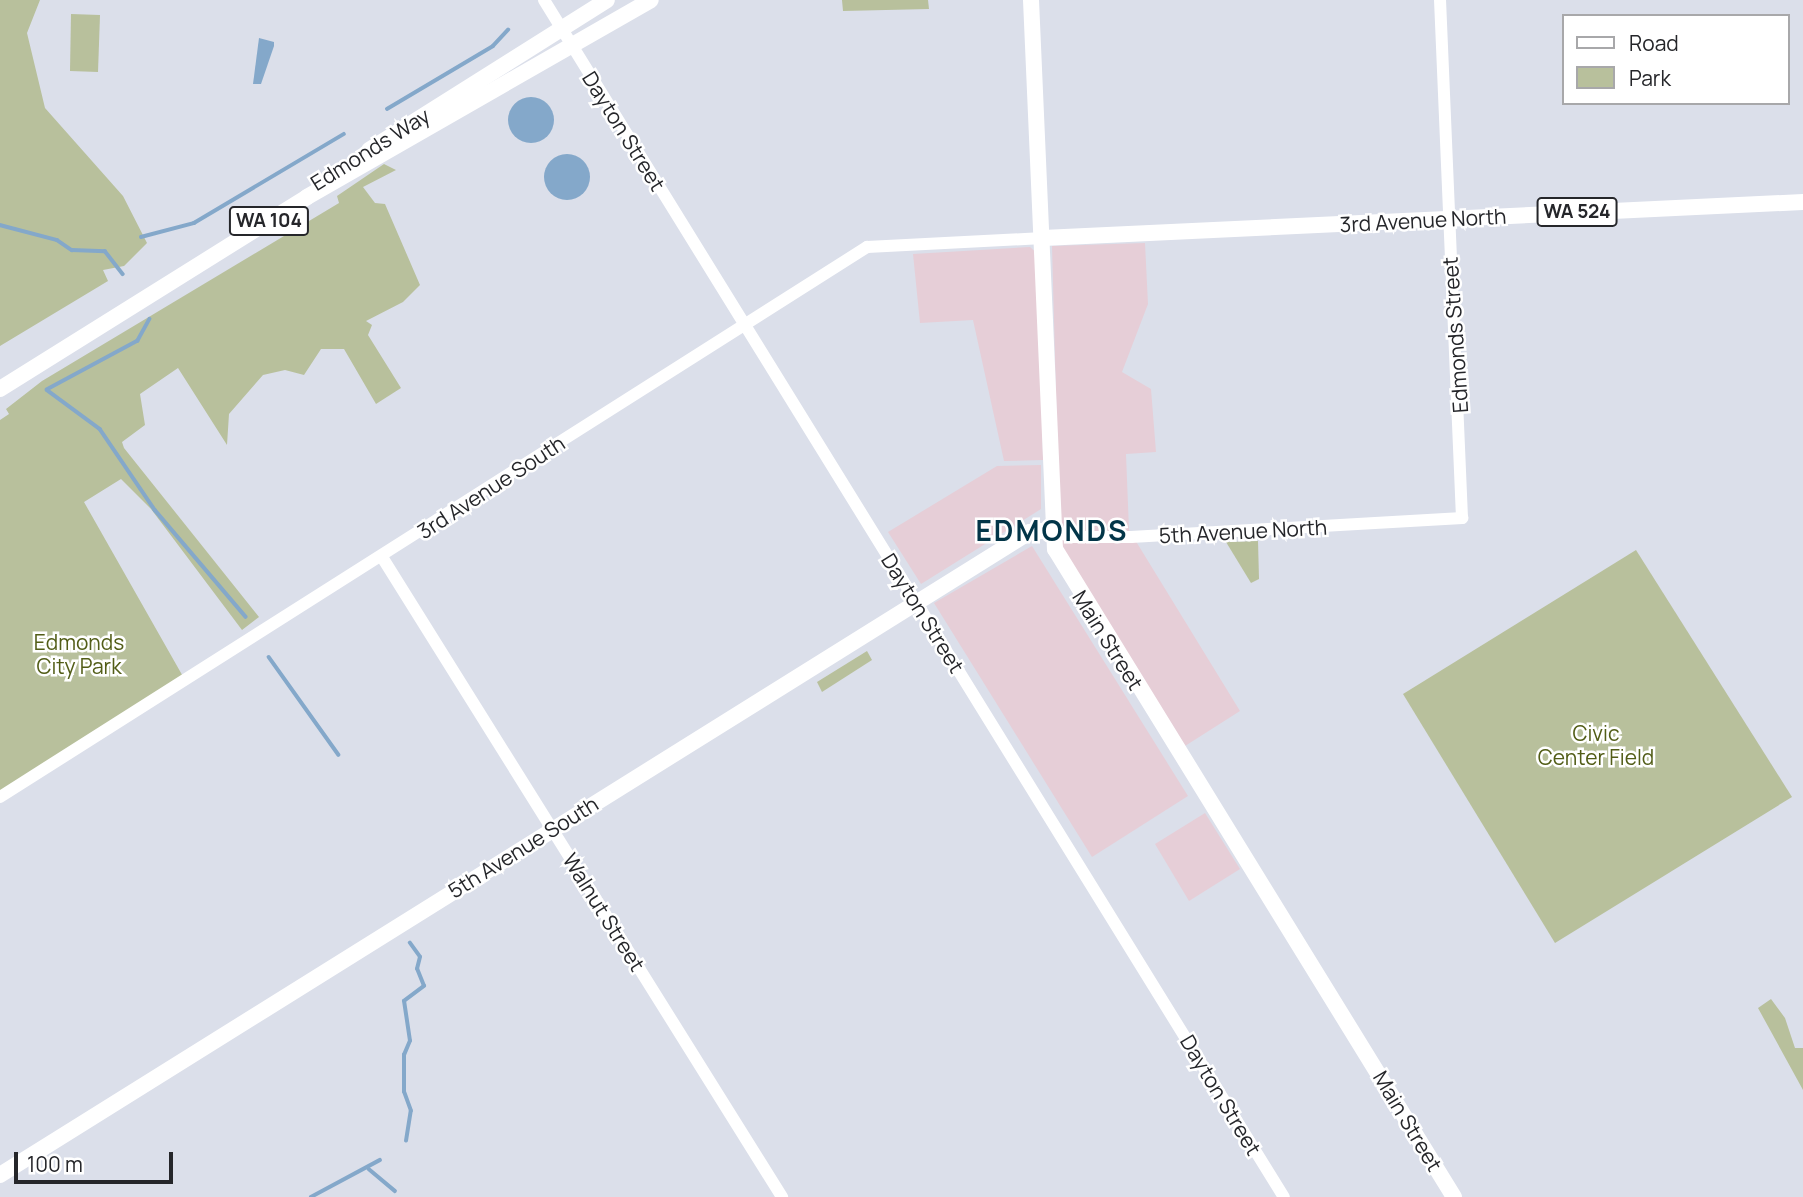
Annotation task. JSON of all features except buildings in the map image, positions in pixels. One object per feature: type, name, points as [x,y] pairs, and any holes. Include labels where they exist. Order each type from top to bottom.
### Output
[{"type":"main road","name":"WA 104","points":[[561,28],[607,0]]},
{"type":"main road","name":"WA 104","points":[[0,389],[307,198],[651,0]]},
{"type":"main road","name":"Main Street","points":[[1031,0],[1056,509],[1051,530],[1068,575],[1454,1197]]},
{"type":"main road","name":"Edmonds Way","points":[[0,379],[561,28]]},
{"type":"main road","name":"WA 104","points":[[0,397],[519,81],[542,61]]},
{"type":"main road","name":"3rd Avenue North","points":[[1043,238],[1803,202]]},
{"type":"main road","name":"5th Avenue South","points":[[0,1175],[1030,532],[1051,530]]},
{"type":"street","name":"Dayton Street","points":[[544,0],[1284,1197]]},
{"type":"street","name":"Edmonds Street","points":[[1436,523],[1462,518],[1465,505],[1448,218],[1440,0]]},
{"type":"street","name":"3rd Avenue South","points":[[0,797],[867,247],[1043,238]]},
{"type":"street","name":"5th Avenue North","points":[[1051,530],[1072,537],[1131,537],[1436,523]]},
{"type":"street","name":"Walnut Street","points":[[382,557],[782,1197]]},
{"type":"shaded area","points":[[1145,243],[1148,304],[1122,372],[1151,389],[1156,452],[1126,454],[1129,530],[1240,711],[1185,746],[1060,544],[1052,246]]},
{"type":"shaded area","points":[[1030,247],[1038,254],[1043,460],[1004,461],[973,320],[920,323],[913,254]]},
{"type":"shaded area","points":[[1041,465],[1041,509],[921,584],[888,532],[997,466]]},
{"type":"shaded area","points":[[1032,546],[1188,796],[1092,857],[934,603]]},
{"type":"shaded area","points":[[1205,813],[1240,869],[1189,901],[1155,844]]},
{"type":"green space","points":[[0,0],[40,0],[27,33],[45,108],[123,196],[147,243],[124,266],[103,270],[108,281],[0,346]]},
{"type":"green space","points":[[842,0],[928,0],[929,9],[843,11]]},
{"type":"green space","points":[[71,14],[100,15],[98,72],[70,71]]},
{"type":"green space","name":"Edmonds City Park","points":[[384,164],[396,170],[363,187],[375,203],[385,204],[420,285],[403,302],[366,321],[372,325],[368,335],[401,388],[376,404],[344,349],[321,349],[304,375],[285,370],[263,375],[229,414],[227,445],[178,368],[140,394],[145,425],[122,442],[124,448],[259,617],[242,630],[151,509],[121,479],[84,502],[185,680],[0,796],[0,420],[9,414],[6,409],[42,381],[339,203],[337,196]]},
{"type":"green space","points":[[1258,541],[1259,579],[1251,583],[1226,542]]},
{"type":"green space","name":"Civic Center Field","points":[[1636,550],[1792,797],[1555,943],[1403,694]]},
{"type":"green space","points":[[867,651],[872,660],[822,692],[817,682]]},
{"type":"green space","points":[[1771,999],[1785,1018],[1795,1048],[1803,1048],[1803,1090],[1758,1008]]},
{"type":"water","points":[[259,38],[274,42],[274,46],[261,84],[253,84]]},
{"type":"water","points":[[531,97],[547,104],[554,120],[547,136],[531,143],[515,136],[508,120],[515,104]]},
{"type":"water","points":[[567,154],[583,161],[590,177],[583,193],[567,200],[551,193],[544,177],[551,161]]},
{"type":"waterway","points":[[387,109],[493,46],[508,30]]},
{"type":"waterway","points":[[141,237],[194,223],[344,134]]},
{"type":"waterway","points":[[0,225],[57,240],[72,250],[105,251],[123,274]]},
{"type":"waterway","points":[[150,319],[138,341],[47,390],[100,429],[155,510],[246,617]]},
{"type":"waterway","points":[[269,657],[339,755]]},
{"type":"waterway","points":[[406,1141],[411,1111],[404,1092],[404,1055],[410,1041],[404,1001],[424,986],[417,969],[420,957],[410,943]]},
{"type":"waterway","points":[[311,1197],[380,1160]]},
{"type":"waterway","points":[[369,1169],[395,1191]]},
{"type":"district","name":"EDMONDS","points":[[1052,530]]}]
